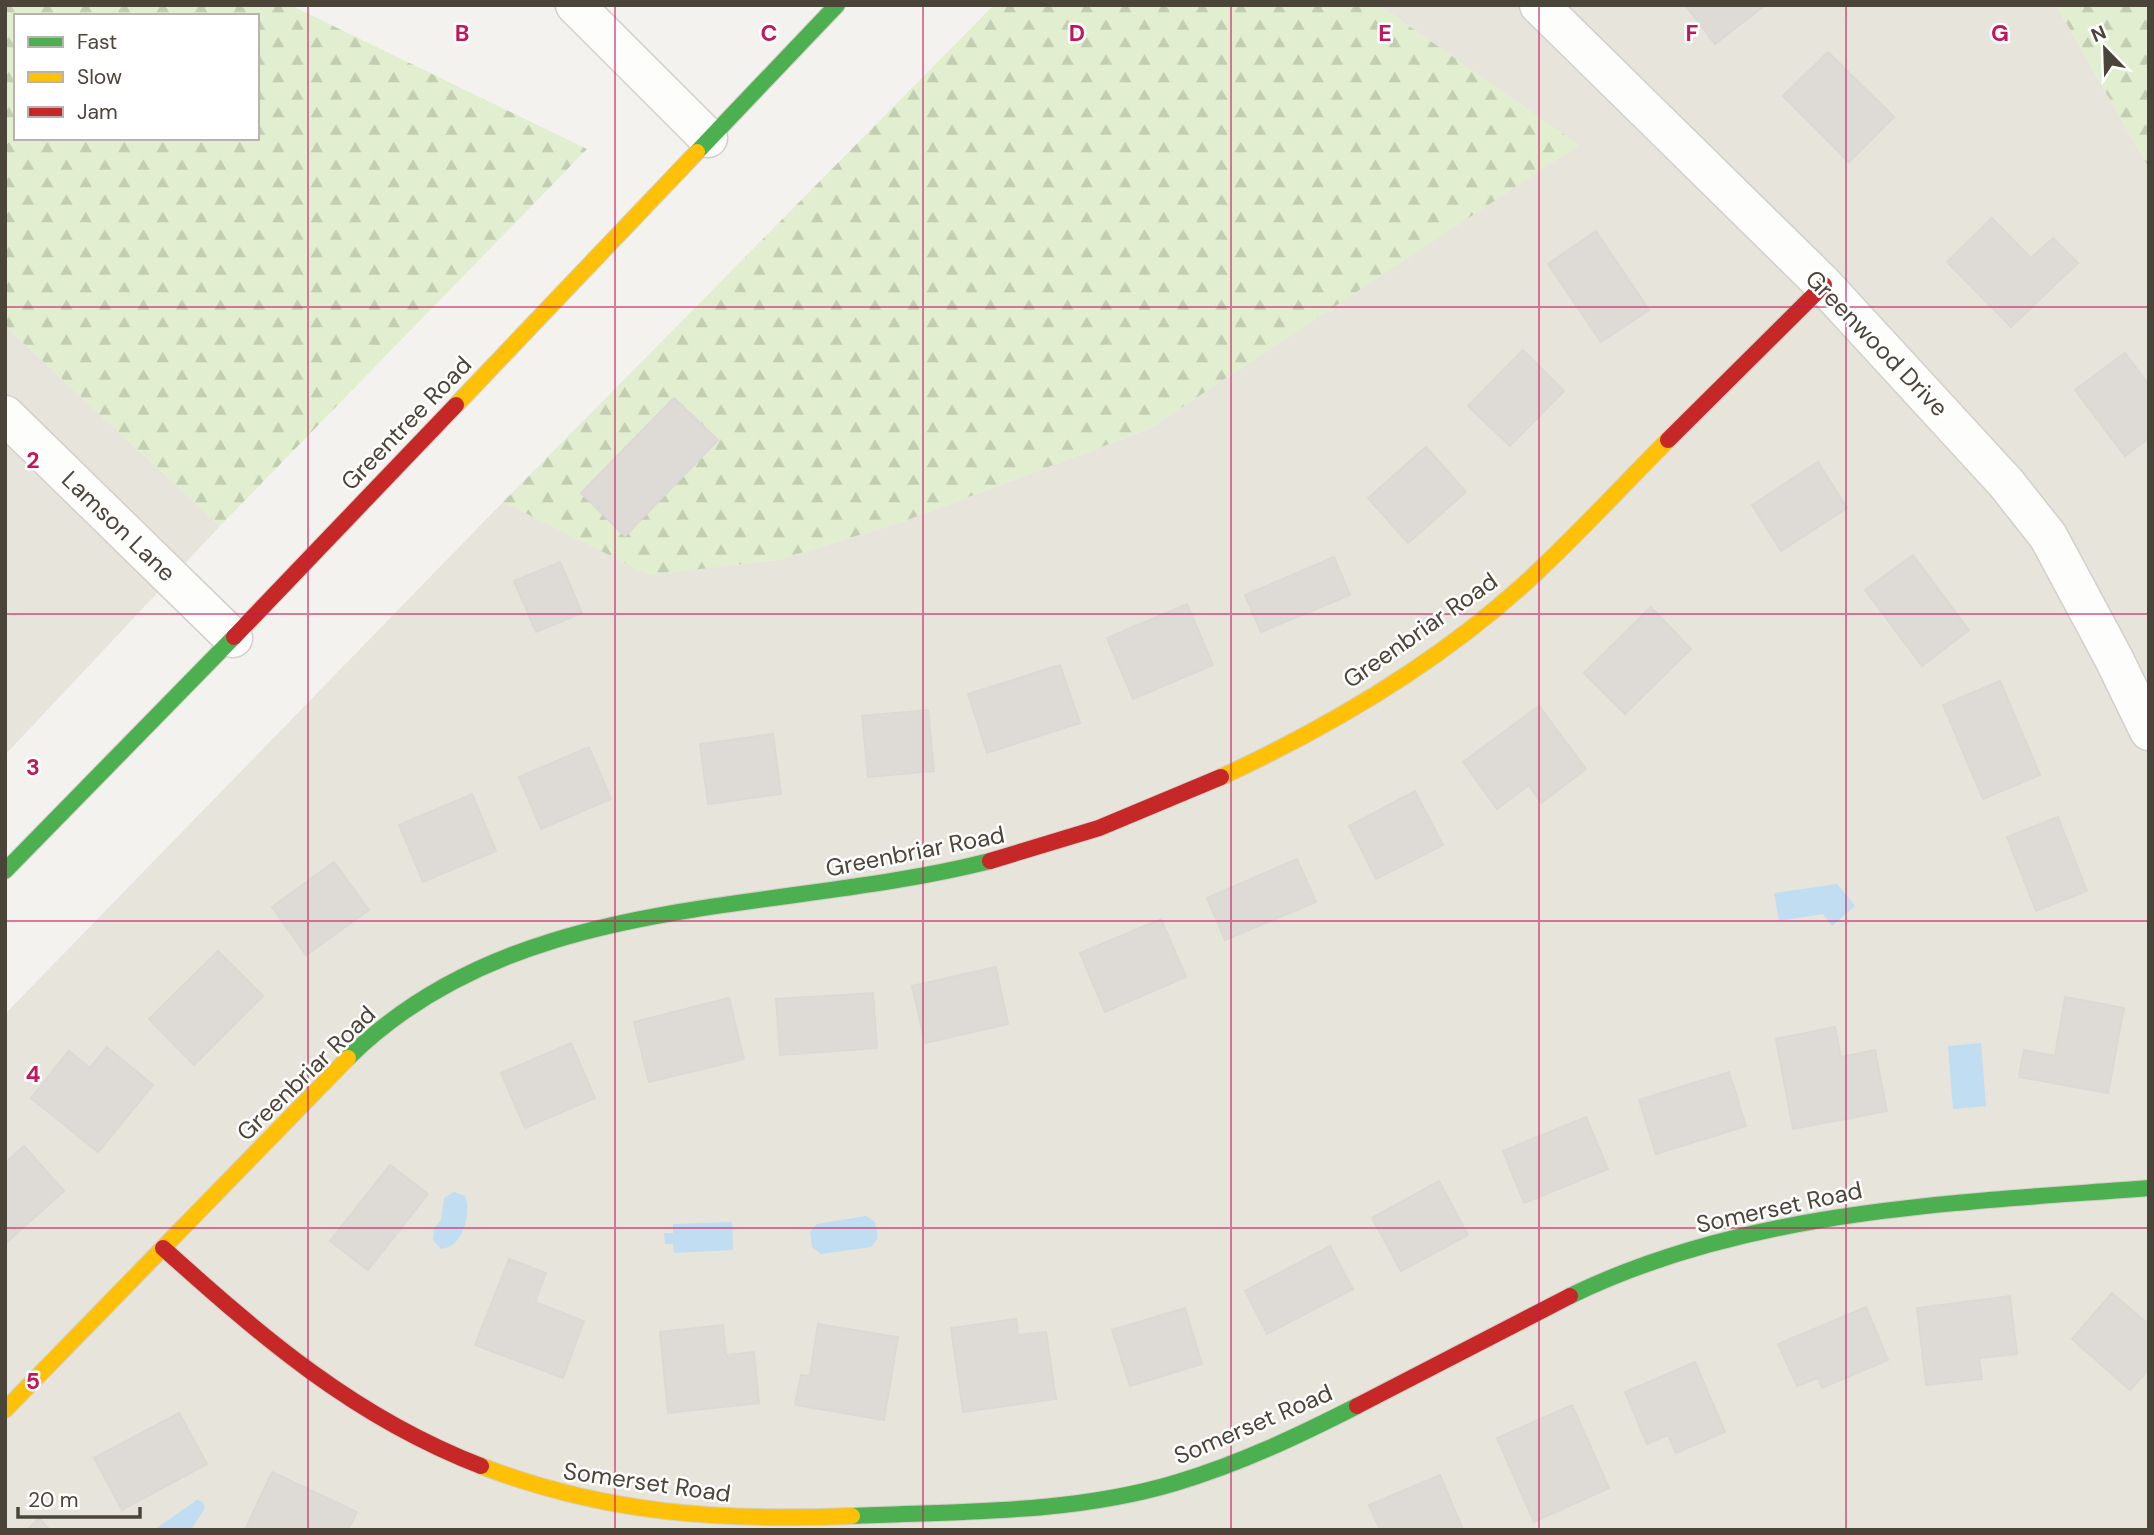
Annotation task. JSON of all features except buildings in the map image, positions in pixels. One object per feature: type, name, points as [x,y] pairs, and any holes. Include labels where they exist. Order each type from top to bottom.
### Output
[{"type":"street","points":[[575,5],[708,138]]},
{"type":"street","name":"Greentree Road","points":[[5,871],[233,638],[837,5]]},
{"type":"street","name":"Greenwood Drive","points":[[1539,5],[1824,285],[1964,434],[2048,536],[2149,730]]},
{"type":"street","name":"Greenbriar Road","points":[[5,1410],[376,1032],[464,980],[560,939],[648,915],[883,884],[1000,859],[1135,816],[1234,771],[1344,712],[1454,639],[1521,587],[1824,285]]},
{"type":"street","name":"Lamson Lane","points":[[5,415],[233,638]]},
{"type":"street","name":"Somerset Road","points":[[163,1248],[286,1355],[334,1390],[467,1461],[529,1485],[589,1501],[698,1517],[964,1512],[1078,1503],[1166,1485],[1213,1471],[1289,1439],[1597,1283],[1648,1262],[1711,1243],[1793,1223],[1894,1208],[2149,1188]]},
{"type":"shaded area","points":[[1379,5],[2056,5],[2149,168],[2149,1530],[5,1530],[5,1014],[503,502],[649,574],[777,560],[902,522],[1149,429],[1578,145]]},
{"type":"shaded area","points":[[5,326],[220,526],[5,755]]},
{"type":"green space","points":[[5,5],[290,5],[587,149],[220,526],[5,326]]},
{"type":"green space","points":[[994,5],[1379,5],[1579,145],[1149,429],[902,522],[777,560],[649,575],[503,502]]},
{"type":"green space","points":[[2056,5],[2149,5],[2149,168]]},
{"type":"water","points":[[1837,884],[1855,906],[1832,926],[1823,914],[1779,921],[1774,893]]},
{"type":"water","points":[[1981,1043],[1986,1106],[1953,1109],[1948,1046]]},
{"type":"water","points":[[454,1192],[465,1196],[466,1220],[455,1242],[441,1249],[433,1240],[434,1229],[441,1220],[444,1198]]},
{"type":"water","points":[[866,1216],[875,1222],[878,1238],[871,1247],[821,1254],[812,1247],[810,1232],[817,1224]]},
{"type":"water","points":[[732,1222],[733,1250],[674,1253],[673,1244],[665,1244],[664,1233],[673,1233],[673,1224]]},
{"type":"water","points":[[197,1500],[203,1502],[205,1508],[191,1530],[154,1530]]},
{"type":"traffic: fast","points":[[697,152],[837,5]]},
{"type":"traffic: fast","points":[[5,871],[234,637]]},
{"type":"traffic: fast","points":[[348,1058],[416,1003],[490,964],[569,936],[652,917],[907,878],[990,861]]},
{"type":"traffic: fast","points":[[1570,1296],[1638,1267],[1708,1245],[1780,1228],[1927,1206],[2149,1188]]},
{"type":"traffic: fast","points":[[852,1516],[1056,1506],[1136,1493],[1175,1483],[1245,1458],[1357,1406]]},
{"type":"traffic: slow","points":[[456,405],[697,152]]},
{"type":"traffic: slow","points":[[1221,777],[1340,716],[1452,643],[1521,587],[1668,440]]},
{"type":"traffic: slow","points":[[5,1410],[348,1058]]},
{"type":"traffic: slow","points":[[481,1466],[573,1495],[664,1511],[756,1517],[852,1516]]},
{"type":"traffic: jam","points":[[1668,440],[1824,285]]},
{"type":"traffic: jam","points":[[234,637],[456,405]]},
{"type":"traffic: jam","points":[[990,861],[1099,828],[1221,777]]},
{"type":"traffic: jam","points":[[163,1248],[274,1343],[351,1399],[392,1424],[481,1466]]},
{"type":"traffic: jam","points":[[1357,1406],[1570,1296]]}]
